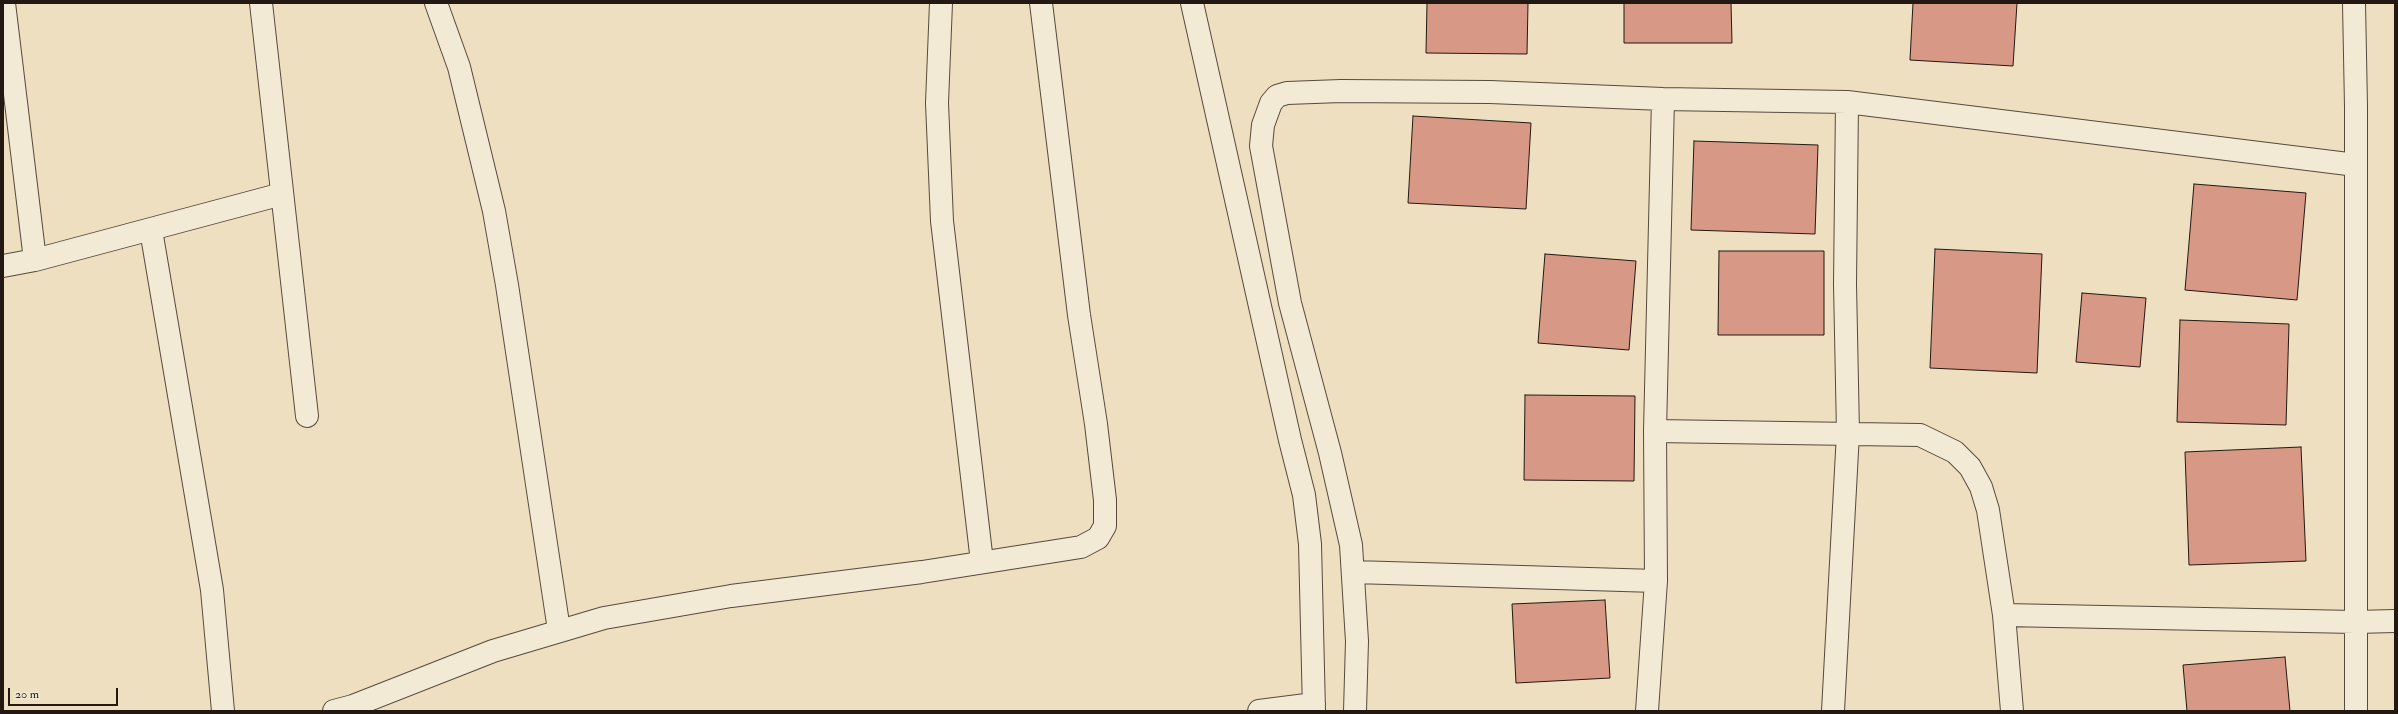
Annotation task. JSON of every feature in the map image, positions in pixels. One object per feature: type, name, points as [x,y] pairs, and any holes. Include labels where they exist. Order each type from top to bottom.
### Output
[{"type":"street","points":[[4,3],[35,260]]},
{"type":"street","points":[[261,3],[307,416]]},
{"type":"street","points":[[436,3],[459,67],[494,211],[507,285],[559,630]]},
{"type":"street","points":[[941,3],[938,103],[942,221],[982,562]]},
{"type":"street","points":[[334,711],[353,706],[494,651],[559,630],[604,618],[731,596],[1081,547],[1098,538],[1105,526],[1105,500],[1096,424],[1079,315],[1041,3]]},
{"type":"street","points":[[1192,3],[1290,440],[1304,495],[1310,544],[1314,707],[1259,711]]},
{"type":"street","points":[[2354,3],[2356,165],[2356,711]]},
{"type":"street","points":[[1355,711],[1357,641],[1354,572],[1350,545],[1330,453],[1290,303],[1261,146],[1263,125],[1272,103],[1278,96],[1287,93],[1341,91],[1490,92],[1663,99],[1847,102],[2356,165]]},
{"type":"street","points":[[1647,711],[1656,581],[1655,430],[1663,99]]},
{"type":"street","points":[[1833,711],[1848,433],[1846,284],[1847,102]]},
{"type":"street","points":[[3,266],[35,260],[282,194]]},
{"type":"street","points":[[151,230],[212,590],[223,711]]},
{"type":"street","points":[[1655,430],[1920,435],[1954,452],[1970,467],[1981,487],[1988,510],[2004,615],[2012,711]]},
{"type":"street","points":[[1354,572],[1656,581]]},
{"type":"street","points":[[2004,615],[2355,622],[2395,621]]},
{"type":"building","points":[[1427,3],[1528,3],[1527,54],[1426,53]]},
{"type":"building","points":[[1624,3],[1731,3],[1732,43],[1624,43]]},
{"type":"building","points":[[1913,3],[2017,3],[2013,66],[1910,60]]},
{"type":"building","points":[[1413,116],[1531,123],[1526,209],[1408,203]]},
{"type":"building","points":[[1694,141],[1818,145],[1815,234],[1691,230]]},
{"type":"building","points":[[2194,184],[2306,193],[2297,300],[2185,290]]},
{"type":"building","points":[[1935,249],[2042,254],[2037,373],[1930,368]]},
{"type":"building","points":[[1719,251],[1824,251],[1824,335],[1718,335]]},
{"type":"building","points":[[1545,254],[1636,261],[1629,350],[1538,343]]},
{"type":"building","points":[[2082,293],[2146,298],[2140,367],[2076,362]]},
{"type":"building","points":[[2180,320],[2289,324],[2286,425],[2177,422]]},
{"type":"building","points":[[1525,395],[1635,396],[1634,481],[1524,480]]},
{"type":"building","points":[[2301,447],[2306,561],[2189,565],[2185,452]]},
{"type":"building","points":[[1605,600],[1610,678],[1516,683],[1512,604]]},
{"type":"building","points":[[2285,657],[2290,711],[2187,711],[2183,665]]}]
